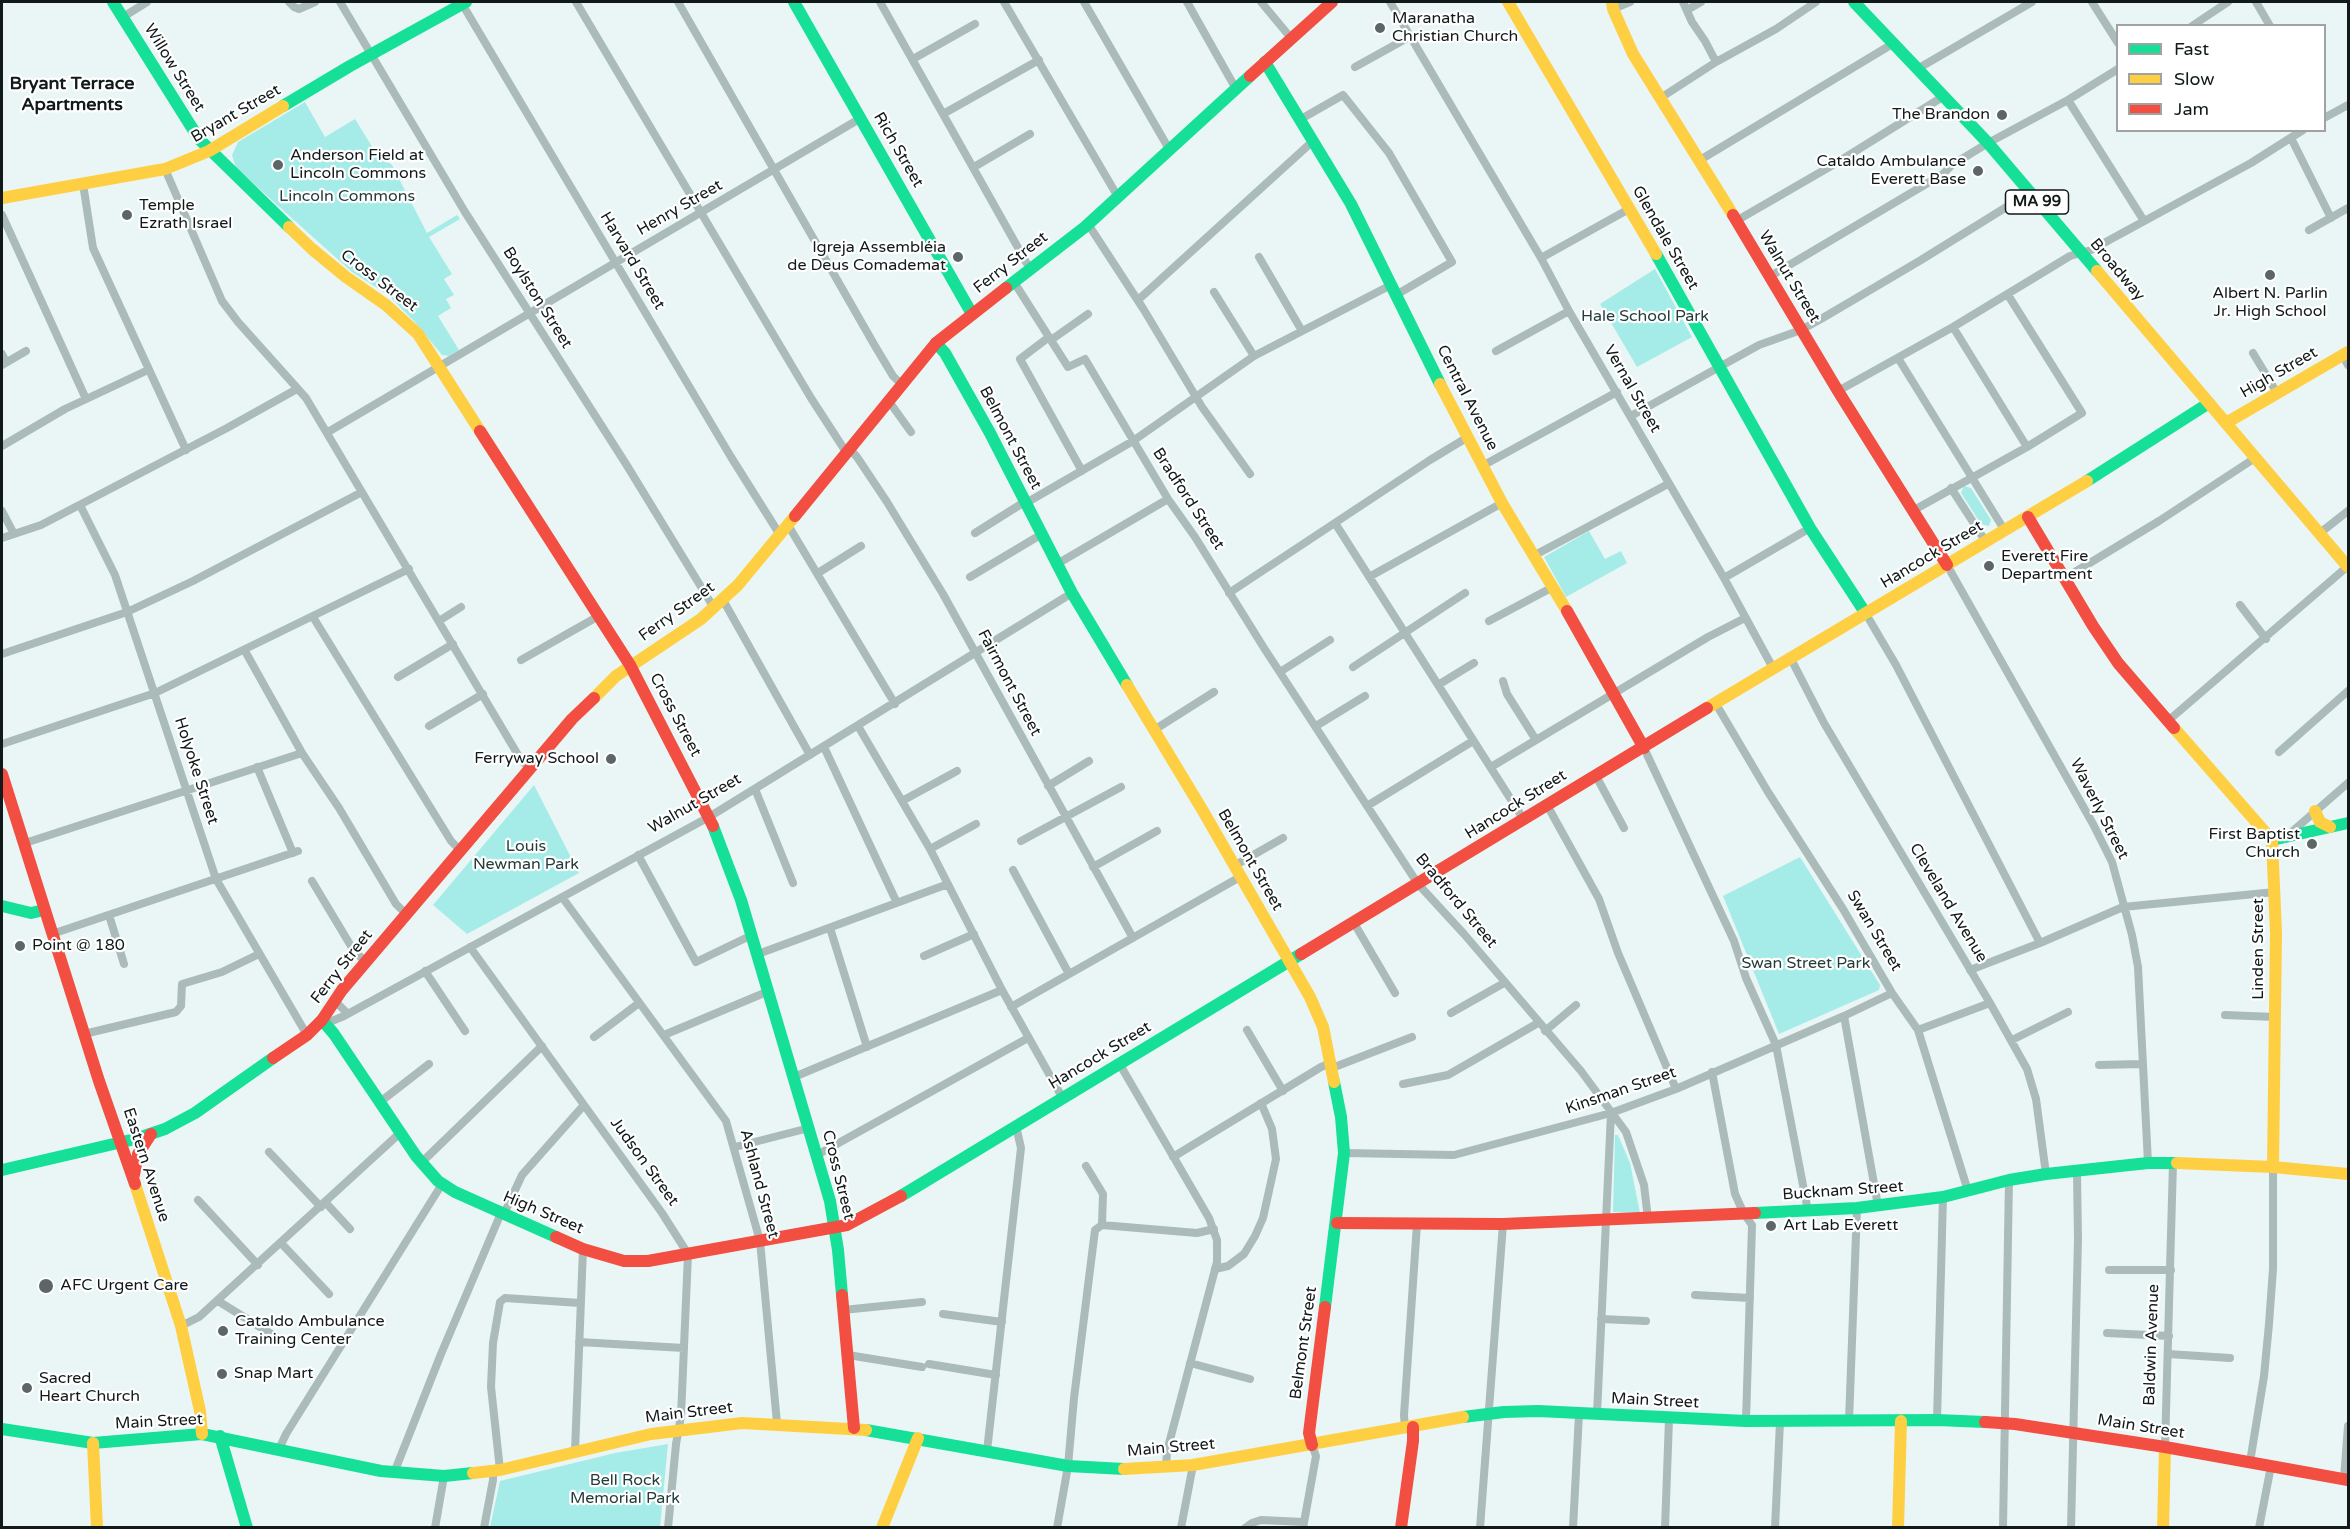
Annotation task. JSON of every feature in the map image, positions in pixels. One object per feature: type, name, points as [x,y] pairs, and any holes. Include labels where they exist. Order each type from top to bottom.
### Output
[{"type":"street","name":"Willow Street","points":[[113,2],[190,126],[209,151]]},
{"type":"street","points":[[123,17],[147,2]]},
{"type":"street","points":[[289,2],[299,9],[315,2]]},
{"type":"street","name":"Boylston Street","points":[[340,2],[465,212],[626,464],[719,604],[810,755]]},
{"type":"street","name":"Bryant Street","points":[[2,198],[165,168],[209,151],[463,2]]},
{"type":"street","name":"Harvard Street","points":[[463,2],[615,263],[771,524],[780,535]]},
{"type":"street","name":"Fairmont Street","points":[[576,2],[811,398],[847,450],[856,455],[943,594],[1133,938]]},
{"type":"street","points":[[678,2],[875,346],[893,376],[901,384]]},
{"type":"street","points":[[880,2],[1030,269]]},
{"type":"street","points":[[1004,2],[1118,197]]},
{"type":"street","points":[[1084,2],[1169,149]]},
{"type":"street","points":[[1187,2],[1236,89]]},
{"type":"street","points":[[1261,2],[1290,38]]},
{"type":"street","name":"Ferry Street","points":[[2,1170],[151,1134],[195,1113],[307,1035],[322,1020],[334,1000],[529,768],[589,702],[630,665],[719,604],[744,579],[936,343],[1088,224],[1332,2]]},
{"type":"street","name":"Vernal Street","points":[[1390,2],[1541,258],[1773,668]]},
{"type":"street","name":"Glendale Street","points":[[1508,2],[1720,366],[1810,528],[1866,614]]},
{"type":"street","points":[[1613,5],[1630,2]]},
{"type":"street","points":[[1701,2],[1685,6],[1716,62]]},
{"type":"street","points":[[1662,97],[1716,62],[1776,29],[1816,2]]},
{"type":"street","points":[[1919,68],[2032,2]]},
{"type":"street","points":[[2092,2],[2116,40]]},
{"type":"street","points":[[2195,24],[2228,2]]},
{"type":"street","points":[[2256,2],[2269,24]]},
{"type":"street","name":"Rich Street","points":[[799,3],[972,314]]},
{"type":"street","name":"Broadway","points":[[1858,3],[1988,143],[2348,567]]},
{"type":"street","name":"Walnut Street","points":[[1613,5],[1633,54],[1662,97],[1838,391],[1947,565]]},
{"type":"street","points":[[913,59],[975,24]]},
{"type":"street","points":[[1355,67],[1411,36]]},
{"type":"street","points":[[1700,160],[1894,43]]},
{"type":"street","points":[[943,114],[1039,60]]},
{"type":"street","name":"Central Avenue","points":[[1265,62],[1351,204],[1502,503],[1536,555],[1644,748]]},
{"type":"street","points":[[1769,277],[1943,174],[1952,165],[1988,143],[2068,100],[2116,70]]},
{"type":"street","points":[[975,533],[1133,441],[1254,356],[1302,331],[1452,262],[1389,153],[1342,95],[1301,119]]},
{"type":"street","points":[[1736,220],[1838,162],[1944,96]]},
{"type":"street","points":[[2068,100],[2144,221]]},
{"type":"street","points":[[2326,117],[2349,105]]},
{"type":"street","name":"Henry Street","points":[[328,432],[861,118]]},
{"type":"street","points":[[1838,391],[2008,295],[2070,256],[2091,250],[2251,163],[2300,132]]},
{"type":"street","points":[[974,167],[1030,134]]},
{"type":"street","points":[[2291,138],[2331,218]]},
{"type":"street","points":[[1138,300],[1313,141]]},
{"type":"street","name":"Cross Street","points":[[209,151],[318,255],[409,324],[630,665],[709,817],[739,894],[758,954],[817,1155],[835,1228],[854,1428]]},
{"type":"street","points":[[165,168],[222,301],[306,398],[520,758],[529,768]]},
{"type":"street","points":[[83,184],[93,248],[186,450]]},
{"type":"street","points":[[1631,416],[1759,345],[1801,330],[1921,260],[2029,193]]},
{"type":"street","points":[[1541,258],[1629,208]]},
{"type":"street","points":[[2309,230],[2349,208]]},
{"type":"street","points":[[2,214],[86,399]]},
{"type":"street","points":[[1088,224],[1138,300],[1197,398],[1250,474]]},
{"type":"street","points":[[1259,257],[1302,331]]},
{"type":"street","points":[[1014,282],[1050,338]]},
{"type":"street","points":[[1215,292],[1254,356]]},
{"type":"street","points":[[1914,510],[2028,447],[2082,413],[2008,295]]},
{"type":"street","points":[[1496,351],[1569,311]]},
{"type":"street","points":[[1082,471],[1020,359],[1088,314]]},
{"type":"street","points":[[1953,327],[2028,447]]},
{"type":"street","name":"Bradford Street","points":[[1050,338],[1068,367],[1085,359],[1168,499],[1196,537],[1418,885],[1464,934],[1581,1071],[1626,1132],[1644,1185],[1648,1219]]},
{"type":"street","name":"Belmont Street","points":[[936,343],[945,353],[990,433],[1072,593],[1234,866],[1319,1015],[1326,1035],[1343,1128],[1344,1154],[1309,1433],[1312,1445]]},
{"type":"street","points":[[3,361],[26,351]]},
{"type":"street","points":[[2253,353],[2277,393]]},
{"type":"street","points":[[1898,358],[2005,531]]},
{"type":"street","name":"High Street","points":[[2226,423],[2277,393],[2347,358]]},
{"type":"street","points":[[2,446],[86,399],[148,370]]},
{"type":"street","points":[[2,538],[41,525],[297,389]]},
{"type":"street","points":[[1484,465],[1617,392]]},
{"type":"street","points":[[888,400],[911,432]]},
{"type":"street","name":"Hancock Street","points":[[835,1228],[857,1222],[1062,1097],[1203,1015],[1288,961],[1418,885],[1773,668],[2134,453],[2209,403]]},
{"type":"street","points":[[1229,592],[1468,437]]},
{"type":"street","points":[[2065,578],[2159,521],[2255,458]]},
{"type":"street","points":[[1536,555],[1668,484]]},
{"type":"street","points":[[1951,488],[1986,542]]},
{"type":"street","points":[[2,654],[127,612],[193,581],[362,492]]},
{"type":"street","points":[[1057,564],[1168,499]]},
{"type":"street","points":[[1369,577],[1502,503]]},
{"type":"street","name":"Holyoke Street","points":[[80,505],[113,568],[216,879],[307,1035]]},
{"type":"street","points":[[2,511],[14,534]]},
{"type":"street","points":[[2320,532],[2349,511]]},
{"type":"street","points":[[2028,517],[2118,663],[2278,839]]},
{"type":"street","points":[[1335,523],[1524,819]]},
{"type":"street","points":[[788,525],[895,704]]},
{"type":"street","points":[[1724,578],[1810,528]]},
{"type":"street","points":[[970,577],[1042,534]]},
{"type":"street","points":[[818,573],[861,546]]},
{"type":"street","name":"Waverly Street","points":[[1947,565],[2112,862],[2132,935],[2138,967],[2148,1163]]},
{"type":"street","points":[[2169,720],[2348,567]]},
{"type":"street","points":[[2,744],[155,693],[409,569]]},
{"type":"street","points":[[1489,621],[1553,587]]},
{"type":"street","name":"Walnut Street","points":[[322,1020],[334,1020],[348,1014],[709,817],[1072,593]]},
{"type":"street","points":[[1353,667],[1465,593]]},
{"type":"street","points":[[2240,605],[2266,639]]},
{"type":"street","points":[[439,621],[461,608]]},
{"type":"street","points":[[1866,614],[1907,686],[2040,943]]},
{"type":"street","points":[[313,617],[440,823],[460,850]]},
{"type":"street","points":[[521,660],[597,617]]},
{"type":"street","points":[[1491,767],[1708,637],[1745,618]]},
{"type":"street","points":[[1280,672],[1330,640]]},
{"type":"street","points":[[398,677],[453,644]]},
{"type":"street","points":[[245,651],[302,753],[339,808],[396,904],[406,914]]},
{"type":"street","name":"Cleveland Avenue","points":[[1791,659],[1824,723],[2027,1069],[2036,1099],[2046,1174]]},
{"type":"street","points":[[1438,685],[1474,663]]},
{"type":"street","points":[[1503,681],[1507,693],[1536,740]]},
{"type":"street","points":[[2279,752],[2349,691]]},
{"type":"street","points":[[1154,730],[1214,692]]},
{"type":"street","points":[[429,726],[483,694]]},
{"type":"street","points":[[1316,726],[1365,696]]},
{"type":"street","name":"Swan Street","points":[[1716,704],[1768,792],[1843,909],[1892,993],[1918,1030],[1968,1191]]},
{"type":"street","points":[[858,726],[930,849],[1011,1007],[1062,1097]]},
{"type":"street","points":[[1367,806],[1473,741]]},
{"type":"street","points":[[824,747],[897,903]]},
{"type":"street","points":[[1644,748],[1734,941],[1746,978],[1776,1045],[1808,1210]]},
{"type":"street","points":[[25,843],[302,753]]},
{"type":"street","points":[[1048,786],[1089,761]]},
{"type":"street","points":[[52,934],[296,852],[257,767]]},
{"type":"street","points":[[902,801],[957,771]]},
{"type":"street","name":"Eastern Avenue","points":[[2,774],[84,1035],[122,1142],[181,1326],[200,1411],[202,1434]]},
{"type":"street","points":[[1596,776],[1624,828]]},
{"type":"street","points":[[2278,839],[2349,783]]},
{"type":"street","points":[[1021,841],[1121,787]]},
{"type":"street","points":[[755,789],[793,883]]},
{"type":"street","points":[[1547,805],[1599,899],[1618,953],[1676,1089]]},
{"type":"street","points":[[2315,811],[2320,822],[2330,827]]},
{"type":"street","points":[[2278,839],[2349,823]]},
{"type":"street","points":[[930,849],[976,824]]},
{"type":"street","points":[[1093,867],[1157,831]]},
{"type":"street","points":[[1234,866],[1283,838]]},
{"type":"street","name":"Linden Street","points":[[2250,1462],[2265,1376],[2273,1269],[2275,892],[2278,839]]},
{"type":"street","points":[[638,855],[696,962],[752,935]]},
{"type":"street","points":[[1013,870],[1069,974]]},
{"type":"street","points":[[1011,1007],[1240,877]]},
{"type":"street","points":[[312,880],[354,951],[366,962]]},
{"type":"street","points":[[758,954],[948,884]]},
{"type":"street","points":[[1970,970],[2040,943],[2123,906],[2275,892]]},
{"type":"street","name":"Ashland Street","points":[[562,897],[723,1116],[735,1147],[760,1241],[777,1423]]},
{"type":"street","points":[[2,906],[30,913],[44,910]]},
{"type":"street","points":[[108,915],[124,964]]},
{"type":"street","points":[[1354,923],[1395,993]]},
{"type":"street","points":[[830,928],[867,1047]]},
{"type":"street","points":[[924,956],[974,934]]},
{"type":"street","name":"Judson Street","points":[[470,947],[662,1213],[688,1254]]},
{"type":"street","points":[[84,1035],[176,1012],[182,1006],[182,984],[222,972],[259,954]]},
{"type":"street","points":[[425,971],[465,1030]]},
{"type":"street","points":[[1452,1013],[1504,982]]},
{"type":"street","points":[[794,1077],[1002,990]]},
{"type":"street","points":[[664,1035],[769,991]]},
{"type":"street","name":"Kinsman Street","points":[[1344,1154],[1454,1155],[1611,1113],[1676,1089],[1844,1017],[1892,993]]},
{"type":"street","points":[[334,1000],[348,1014]]},
{"type":"street","points":[[594,1037],[639,1003]]},
{"type":"street","points":[[1918,1030],[1990,1004]]},
{"type":"street","points":[[1545,1031],[1576,1005]]},
{"type":"street","points":[[2012,1040],[2068,1012]]},
{"type":"street","points":[[2225,1015],[2275,1017]]},
{"type":"street","points":[[1844,1017],[1878,1206]]},
{"type":"street","name":"High Street","points":[[322,1020],[334,1034],[421,1163],[442,1184],[502,1214],[583,1249],[633,1262],[835,1228]]},
{"type":"street","points":[[1402,1084],[1448,1075],[1538,1023]]},
{"type":"street","points":[[1247,1030],[1283,1091]]},
{"type":"street","points":[[1173,1157],[1262,1103],[1331,1066],[1412,1036]]},
{"type":"street","points":[[817,1155],[1028,1038]]},
{"type":"street","points":[[421,1163],[542,1046]]},
{"type":"street","points":[[1119,1063],[1214,1229],[1218,1248],[1215,1269],[1166,1453],[1167,1468]]},
{"type":"street","points":[[380,1102],[429,1064]]},
{"type":"street","points":[[2099,1065],[2142,1064]]},
{"type":"street","points":[[1712,1072],[1735,1194],[1752,1225],[1746,1421]]},
{"type":"street","points":[[1215,1269],[1228,1266],[1244,1254],[1256,1236],[1263,1218],[1276,1154],[1272,1129],[1262,1103]]},
{"type":"street","points":[[394,1473],[441,1354],[502,1214],[522,1175],[584,1105]]},
{"type":"street","points":[[1597,1414],[1611,1113]]},
{"type":"street","points":[[987,1451],[1022,1148],[1016,1126]]},
{"type":"street","points":[[735,1147],[809,1128]]},
{"type":"street","points":[[181,1326],[195,1320],[218,1301],[400,1133]]},
{"type":"street","points":[[134,1180],[138,1154],[151,1134]]},
{"type":"street","points":[[269,1152],[350,1228]]},
{"type":"street","name":"Baldwin Avenue","points":[[2163,1527],[2173,1162]]},
{"type":"street","name":"Bucknam Street","points":[[1337,1223],[1503,1224],[1857,1208],[1943,1197],[2009,1180],[2046,1174],[2148,1163],[2273,1167],[2349,1174]]},
{"type":"street","points":[[1086,1166],[1103,1194],[1102,1225]]},
{"type":"street","points":[[2070,1527],[2078,1239],[2077,1172]]},
{"type":"street","points":[[2003,1527],[2009,1180]]},
{"type":"street","points":[[279,1449],[286,1434],[442,1184]]},
{"type":"street","points":[[1937,1419],[1943,1197]]},
{"type":"street","points":[[198,1200],[258,1265]]},
{"type":"street","points":[[1849,1421],[1857,1208]]},
{"type":"street","points":[[1401,1527],[1413,1441],[1404,1416],[1417,1224]]},
{"type":"street","points":[[1480,1527],[1503,1224]]},
{"type":"street","points":[[1057,1527],[1068,1466],[1093,1238],[1096,1228],[1102,1225],[1197,1233],[1214,1229]]},
{"type":"street","points":[[281,1243],[329,1294]]},
{"type":"street","points":[[575,1451],[583,1249]]},
{"type":"street","points":[[668,1527],[679,1429],[688,1254]]},
{"type":"street","points":[[2109,1270],[2171,1270]]},
{"type":"street","points":[[1695,1295],[1750,1298]]},
{"type":"street","points":[[484,1527],[496,1470],[491,1377],[493,1343],[500,1302],[505,1298],[580,1303]]},
{"type":"street","points":[[218,1301],[281,1340]]},
{"type":"street","points":[[843,1310],[922,1302]]},
{"type":"street","points":[[943,1314],[1002,1322]]},
{"type":"street","points":[[1601,1319],[1646,1321]]},
{"type":"street","points":[[2107,1333],[2169,1336]]},
{"type":"street","points":[[579,1342],[684,1348]]},
{"type":"street","points":[[2168,1354],[2230,1358]]},
{"type":"street","points":[[848,1355],[996,1375]]},
{"type":"street","points":[[1190,1363],[1250,1379]]},
{"type":"street","name":"Main Street","points":[[2,1429],[93,1443],[202,1434],[394,1473],[444,1476],[496,1470],[651,1434],[728,1424],[777,1423],[854,1428],[1068,1466],[1128,1469],[1193,1465],[1488,1413],[1529,1411],[1669,1419],[1780,1422],[1937,1419],[2006,1423],[2166,1447],[2346,1480]]},
{"type":"street","points":[[1573,1527],[1579,1413]]},
{"type":"street","points":[[1665,1527],[1669,1419]]},
{"type":"street","points":[[1898,1527],[1901,1421]]},
{"type":"street","points":[[1775,1527],[1780,1422]]},
{"type":"street","points":[[2346,1480],[2349,1426]]},
{"type":"street","points":[[220,1436],[247,1527]]},
{"type":"street","points":[[885,1527],[918,1438]]},
{"type":"street","points":[[93,1443],[97,1527]]},
{"type":"street","points":[[1245,1527],[1261,1520],[1303,1525],[1316,1456],[1312,1445]]},
{"type":"street","points":[[1181,1527],[1193,1465]]},
{"type":"street","points":[[2259,1527],[2271,1466]]},
{"type":"street","points":[[435,1527],[444,1476]]},
{"type":"green space","name":"Lincoln Commons","points":[[305,102],[325,137],[355,119],[376,153],[392,165],[427,233],[457,215],[460,219],[429,237],[452,274],[444,279],[454,295],[446,299],[451,308],[438,316],[459,350],[449,356],[442,355],[414,321],[387,294],[352,272],[236,168],[232,155],[238,142]]},
{"type":"green space","name":"Hale School Park","points":[[1655,269],[1692,337],[1637,367],[1600,304]]},
{"type":"green space","points":[[1964,486],[1971,488],[1991,520],[1989,526],[1981,524],[1961,493]]},
{"type":"green space","points":[[1589,531],[1605,559],[1621,551],[1627,563],[1566,597],[1544,557]]},
{"type":"green space","name":"Louis Newman Park","points":[[534,785],[579,873],[467,934],[433,905]]},
{"type":"green space","name":"Swan Street Park","points":[[1800,857],[1880,985],[1879,990],[1779,1034],[1723,896]]},
{"type":"green space","points":[[1615,1135],[1618,1135],[1630,1163],[1640,1213],[1613,1212]]},
{"type":"green space","name":"Bell Rock Memorial Park","points":[[668,1444],[660,1527],[490,1527],[500,1481],[615,1453]]},
{"type":"traffic: fast","points":[[113,2],[199,139],[289,227]]},
{"type":"traffic: fast","points":[[283,106],[466,2]]},
{"type":"traffic: fast","points":[[794,2],[972,314]]},
{"type":"traffic: fast","points":[[1854,2],[1988,143],[2097,271]]},
{"type":"traffic: fast","points":[[1265,62],[1351,204],[1440,384]]},
{"type":"traffic: fast","points":[[1006,288],[1085,227],[1250,76]]},
{"type":"traffic: fast","points":[[1656,254],[1810,528],[1866,614]]},
{"type":"traffic: fast","points":[[936,343],[945,353],[990,433],[1072,593],[1127,685]]},
{"type":"traffic: fast","points":[[2087,481],[2209,403]]},
{"type":"traffic: fast","points":[[2272,840],[2348,823]]},
{"type":"traffic: fast","points":[[713,826],[741,900],[830,1201],[842,1295]]},
{"type":"traffic: fast","points":[[2,906],[31,913],[44,910]]},
{"type":"traffic: fast","points":[[901,1196],[1301,954]]},
{"type":"traffic: fast","points":[[322,1020],[334,1034],[416,1156],[438,1181],[455,1192],[556,1237]]},
{"type":"traffic: fast","points":[[2,1170],[135,1139],[165,1129],[195,1113],[273,1058]]},
{"type":"traffic: fast","points":[[1325,1307],[1344,1153],[1341,1117],[1334,1082]]},
{"type":"traffic: fast","points":[[1755,1213],[1857,1208],[1943,1197],[2009,1180],[2046,1174],[2148,1163],[2177,1163]]},
{"type":"traffic: fast","points":[[1463,1417],[1538,1411],[1746,1421],[1985,1422]]},
{"type":"traffic: fast","points":[[2,1429],[93,1443],[202,1434],[381,1471],[444,1476],[473,1473]]},
{"type":"traffic: fast","points":[[866,1430],[1068,1466],[1124,1469]]},
{"type":"traffic: fast","points":[[220,1436],[247,1528]]},
{"type":"traffic: slow","points":[[1508,2],[1656,254]]},
{"type":"traffic: slow","points":[[1612,2],[1633,54],[1733,215]]},
{"type":"traffic: slow","points":[[2,198],[165,169],[209,151],[283,106]]},
{"type":"traffic: slow","points":[[289,227],[312,249],[346,277],[386,305],[418,334],[480,431]]},
{"type":"traffic: slow","points":[[2097,271],[2348,567]]},
{"type":"traffic: slow","points":[[2226,423],[2348,352]]},
{"type":"traffic: slow","points":[[1440,384],[1502,503],[1567,611]]},
{"type":"traffic: slow","points":[[1707,708],[2087,481]]},
{"type":"traffic: slow","points":[[594,698],[616,676],[701,619],[738,585],[795,516]]},
{"type":"traffic: slow","points":[[1127,685],[1203,811],[1310,997],[1323,1027],[1334,1082]]},
{"type":"traffic: slow","points":[[2174,728],[2272,840],[2276,933],[2273,1167]]},
{"type":"traffic: slow","points":[[2315,811],[2320,822],[2330,827]]},
{"type":"traffic: slow","points":[[2177,1163],[2273,1167],[2348,1174]]},
{"type":"traffic: slow","points":[[135,1184],[181,1326],[200,1411],[202,1434]]},
{"type":"traffic: slow","points":[[1124,1469],[1193,1465],[1463,1417]]},
{"type":"traffic: slow","points":[[1898,1528],[1901,1421]]},
{"type":"traffic: slow","points":[[473,1473],[500,1470],[651,1434],[742,1423],[866,1430]]},
{"type":"traffic: slow","points":[[882,1528],[918,1438]]},
{"type":"traffic: slow","points":[[93,1443],[97,1528]]},
{"type":"traffic: slow","points":[[2163,1528],[2165,1447]]},
{"type":"traffic: jam","points":[[1250,76],[1332,2]]},
{"type":"traffic: jam","points":[[1733,215],[1838,391],[1947,565]]},
{"type":"traffic: jam","points":[[795,516],[936,343],[1006,288]]},
{"type":"traffic: jam","points":[[480,431],[630,665],[713,826]]},
{"type":"traffic: jam","points":[[2028,517],[2093,626],[2118,663],[2174,728]]},
{"type":"traffic: jam","points":[[1567,611],[1644,748]]},
{"type":"traffic: jam","points":[[273,1058],[307,1035],[322,1020],[342,990],[572,719],[594,698]]},
{"type":"traffic: jam","points":[[1301,954],[1707,708]]},
{"type":"traffic: jam","points":[[2,774],[99,1081],[135,1184]]},
{"type":"traffic: jam","points":[[134,1175],[138,1154],[151,1134]]},
{"type":"traffic: jam","points":[[556,1237],[583,1249],[624,1261],[648,1261],[847,1225],[901,1196]]},
{"type":"traffic: jam","points":[[1337,1223],[1503,1224],[1755,1213]]},
{"type":"traffic: jam","points":[[842,1295],[854,1428]]},
{"type":"traffic: jam","points":[[1312,1445],[1309,1433],[1325,1307]]},
{"type":"traffic: jam","points":[[1985,1422],[2015,1424],[2165,1447],[2348,1480]]},
{"type":"traffic: jam","points":[[1401,1528],[1413,1427]]},
{"type":"place","name":"Maranatha Christian Church","points":[[1380,28]]},
{"type":"place","name":"The Brandon","points":[[2002,115]]},
{"type":"place","name":"Anderson Field at Lincoln Commons","points":[[278,165]]},
{"type":"place","name":"Cataldo Ambulance Everett Base","points":[[1978,171]]},
{"type":"place","name":"Temple Ezrath Israel","points":[[127,215]]},
{"type":"place","name":"Igreja Assembléia de Deus Comademat","points":[[958,257]]},
{"type":"place","name":"Albert N. Parlin Jr. High School","points":[[2270,275]]},
{"type":"place","name":"Everett Fire Department","points":[[1989,566]]},
{"type":"place","name":"Ferryway School","points":[[611,759]]},
{"type":"place","name":"First Baptist Church","points":[[2312,844]]},
{"type":"place","name":"Point @ 180","points":[[20,946]]},
{"type":"place","name":"Art Lab Everett","points":[[1771,1226]]},
{"type":"place","name":"AFC Urgent Care","points":[[46,1286]]},
{"type":"place","name":"Cataldo Ambulance Training Center","points":[[223,1331]]},
{"type":"place","name":"Snap Mart","points":[[222,1374]]},
{"type":"place","name":"Sacred Heart Church","points":[[27,1388]]},
{"type":"district","name":"Bryant Terrace Apartments","points":[[72,94]]}]
